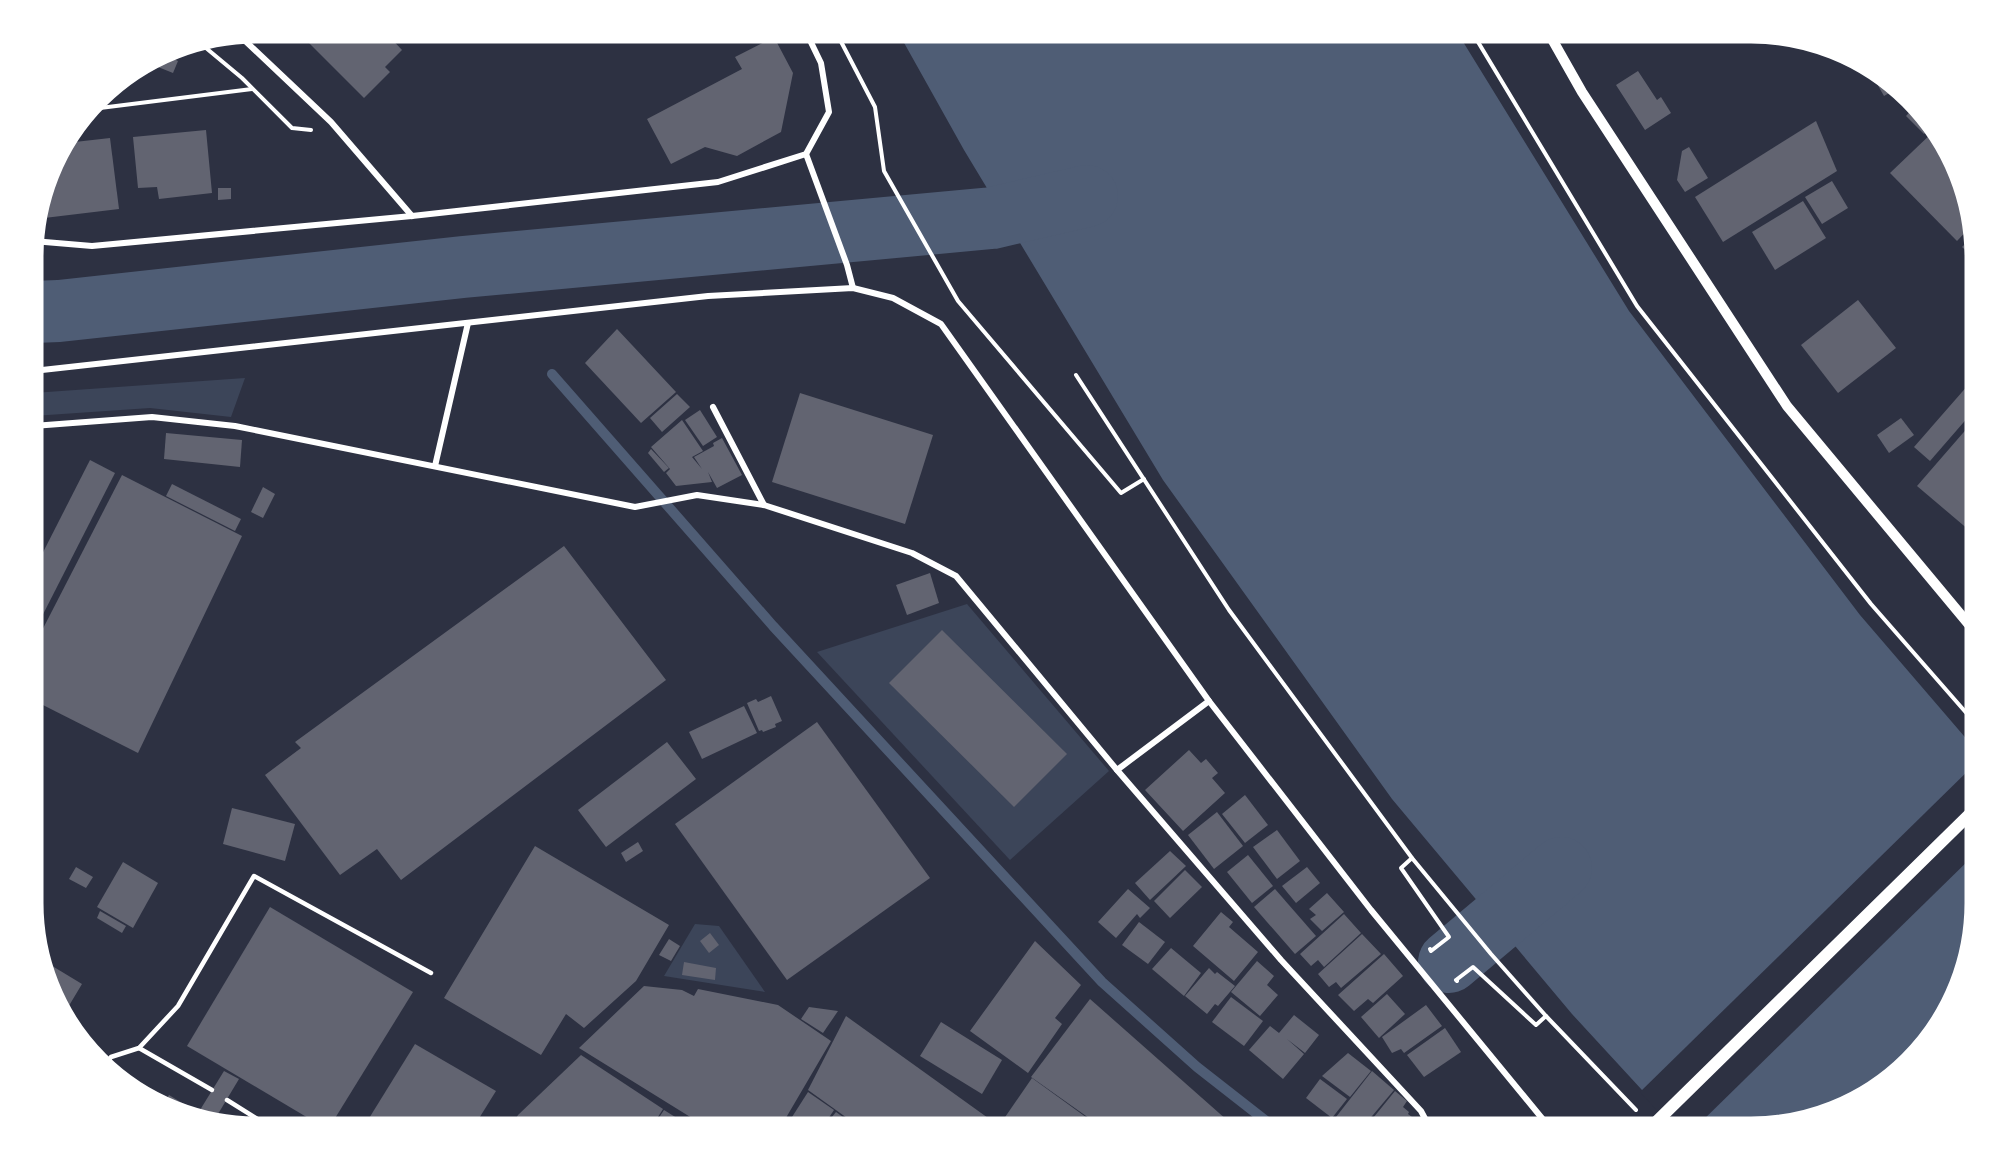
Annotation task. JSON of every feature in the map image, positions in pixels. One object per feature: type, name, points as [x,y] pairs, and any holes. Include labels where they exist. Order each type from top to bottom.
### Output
[{"type":"main road","points":[[1660,1118],[1966,818]]},
{"type":"street","points":[[246,42],[331,122],[412,216]]},
{"type":"street","points":[[42,242],[92,246],[412,216],[718,182],[806,154],[829,112],[821,63],[811,42]]},
{"type":"street","points":[[1554,42],[1582,92],[1787,406],[1966,621]]},
{"type":"street","points":[[806,154],[847,265],[853,288]]},
{"type":"street","points":[[42,370],[708,296],[853,288],[893,298],[940,324],[1209,701],[1371,910],[1542,1118]]},
{"type":"street","points":[[435,466],[468,323]]},
{"type":"street","points":[[713,407],[764,506]]},
{"type":"street","points":[[42,425],[152,417],[235,426],[635,507],[697,495],[764,506],[912,553],[956,576],[1117,770],[1281,960],[1421,1110],[1425,1118]]},
{"type":"street","points":[[1117,770],[1209,701]]},
{"type":"lane","points":[[110,1060],[111,1057],[139,1048],[178,1006],[254,876],[431,973]]},
{"type":"lane","points":[[139,1048],[212,1090]]},
{"type":"lane","points":[[227,1100],[256,1118]]},
{"type":"path","points":[[841,42],[875,106],[884,171],[958,301],[1121,493],[1144,479]]},
{"type":"path","points":[[1478,42],[1637,306],[1871,604],[1966,713]]},
{"type":"path","points":[[206,48],[253,89],[292,128],[313,130],[331,122]]},
{"type":"path","points":[[102,108],[253,89]]},
{"type":"path","points":[[1076,375],[1229,610],[1412,858],[1491,954],[1636,1111]]},
{"type":"path","points":[[1412,858],[1401,868],[1449,938],[1431,951],[1425,942]]},
{"type":"path","points":[[1461,987],[1456,980],[1473,967],[1536,1025],[1546,1016]]},
{"type":"shaded area","points":[[904,42],[1463,42],[1629,311],[1860,615],[1966,738],[1966,917],[1962,945],[1955,972],[1944,998],[1913,1045],[1893,1065],[1870,1082],[1820,1107],[1765,1118],[1668,1118],[1572,1014],[1392,799],[1163,480],[964,150]]},
{"type":"shaded area","points":[[245,378],[231,417],[150,408],[42,415],[42,392]]},
{"type":"shaded area","points":[[967,604],[1109,771],[1010,860],[817,652]]},
{"type":"shaded area","points":[[695,924],[719,926],[765,992],[664,976]]},
{"type":"pier","points":[[1966,773],[1966,863],[1705,1118],[1664,1118],[1640,1092]]},
{"type":"building","points":[[308,42],[394,42],[402,50],[385,67],[390,72],[364,98]]},
{"type":"building","points":[[764,42],[777,42],[793,73],[781,132],[737,156],[705,147],[671,164],[647,119],[742,69],[735,57]]},
{"type":"building","points":[[173,59],[178,61],[173,73],[158,67]]},
{"type":"building","points":[[1638,71],[1657,100],[1661,97],[1671,113],[1645,130],[1616,85]]},
{"type":"building","points":[[1876,82],[1890,93],[1884,96]]},
{"type":"building","points":[[1910,112],[1926,132],[1924,134],[1906,116]]},
{"type":"building","points":[[1816,121],[1837,171],[1723,242],[1695,197]]},
{"type":"building","points":[[206,130],[212,193],[159,199],[157,187],[138,188],[133,137]]},
{"type":"building","points":[[1929,136],[1944,162],[1955,188],[1965,233],[1957,241],[1890,173]]},
{"type":"building","points":[[110,138],[119,209],[46,218],[58,175],[76,142]]},
{"type":"building","points":[[1689,147],[1708,178],[1685,192],[1677,180],[1682,151]]},
{"type":"building","points":[[1832,181],[1848,208],[1822,224],[1805,197]]},
{"type":"building","points":[[218,188],[231,188],[231,199],[218,200]]},
{"type":"building","points":[[1803,201],[1826,238],[1775,270],[1752,232]]},
{"type":"building","points":[[1858,300],[1896,348],[1838,393],[1801,345]]},
{"type":"building","points":[[617,329],[676,392],[641,423],[585,363]]},
{"type":"building","points":[[1966,387],[1966,420],[1930,461],[1914,447]]},
{"type":"building","points":[[800,393],[933,435],[905,524],[772,482]]},
{"type":"building","points":[[677,394],[690,407],[662,432],[650,418]]},
{"type":"building","points":[[700,410],[717,437],[703,446],[685,420]]},
{"type":"building","points":[[1901,418],[1914,435],[1889,453],[1877,435]]},
{"type":"building","points":[[682,420],[703,451],[692,457],[702,469],[694,457],[714,446],[713,443],[722,438],[742,475],[717,488],[708,472],[712,482],[676,486],[666,473],[670,469],[651,447]]},
{"type":"building","points":[[1966,430],[1966,528],[1917,486]]},
{"type":"building","points":[[166,433],[242,440],[240,467],[164,459]]},
{"type":"building","points":[[651,449],[669,468],[664,472],[648,453]]},
{"type":"building","points":[[90,460],[115,473],[42,616],[42,554]]},
{"type":"building","points":[[122,475],[242,536],[138,753],[42,705],[42,631]]},
{"type":"building","points":[[172,484],[241,519],[235,531],[166,496]]},
{"type":"building","points":[[263,487],[275,494],[263,518],[251,512]]},
{"type":"building","points":[[564,546],[666,680],[401,880],[377,849],[340,875],[265,775],[301,748],[295,742]]},
{"type":"building","points":[[930,573],[939,603],[907,615],[896,585]]},
{"type":"building","points":[[942,630],[1067,754],[1014,807],[889,683]]},
{"type":"building","points":[[771,696],[782,721],[775,724],[776,727],[763,732],[759,731],[747,703],[756,699],[758,702]]},
{"type":"building","points":[[744,706],[757,733],[702,759],[689,732]]},
{"type":"building","points":[[817,722],[930,878],[787,980],[675,824]]},
{"type":"building","points":[[667,742],[696,779],[606,847],[578,810]]},
{"type":"building","points":[[1189,750],[1201,763],[1206,759],[1218,773],[1212,778],[1225,793],[1183,831],[1145,790]]},
{"type":"building","points":[[1245,795],[1268,825],[1245,843],[1222,814]]},
{"type":"building","points":[[232,808],[295,824],[285,861],[223,844]]},
{"type":"building","points":[[1217,812],[1243,846],[1214,869],[1188,835]]},
{"type":"building","points":[[1277,830],[1300,861],[1277,879],[1253,847]]},
{"type":"building","points":[[638,842],[643,851],[626,862],[621,853]]},
{"type":"building","points":[[535,846],[669,925],[636,981],[584,1028],[566,1014],[541,1055],[444,998]]},
{"type":"building","points":[[1170,851],[1186,866],[1150,900],[1135,883]]},
{"type":"building","points":[[1248,855],[1273,886],[1252,903],[1227,872]]},
{"type":"building","points":[[123,862],[158,883],[133,928],[97,907]]},
{"type":"building","points":[[76,867],[93,877],[86,888],[69,879]]},
{"type":"building","points":[[1307,867],[1320,883],[1296,903],[1282,886]]},
{"type":"building","points":[[1185,870],[1202,887],[1170,918],[1154,901]]},
{"type":"building","points":[[1128,889],[1150,908],[1140,918],[1137,914],[1116,938],[1098,922]]},
{"type":"building","points":[[1275,889],[1316,936],[1295,954],[1254,907]]},
{"type":"building","points":[[1327,893],[1344,912],[1322,931],[1310,919],[1316,915],[1309,909]]},
{"type":"building","points":[[270,907],[413,992],[335,1118],[308,1118],[187,1046]]},
{"type":"building","points":[[100,911],[126,926],[122,933],[97,918]]},
{"type":"building","points":[[1221,912],[1233,922],[1229,927],[1258,952],[1234,981],[1193,946]]},
{"type":"building","points":[[1344,914],[1361,933],[1324,967],[1318,960],[1311,966],[1300,954]]},
{"type":"building","points":[[1139,922],[1165,942],[1148,964],[1122,945]]},
{"type":"building","points":[[710,933],[719,945],[709,953],[700,941]]},
{"type":"building","points":[[1362,934],[1381,954],[1341,988],[1336,982],[1329,987],[1318,974]]},
{"type":"building","points":[[669,939],[680,946],[671,961],[659,955]]},
{"type":"building","points":[[1035,941],[1081,985],[1055,1018],[1062,1024],[1028,1073],[970,1031]]},
{"type":"building","points":[[1171,948],[1201,973],[1184,996],[1152,969]]},
{"type":"building","points":[[1384,954],[1403,976],[1373,1003],[1368,999],[1354,1011],[1338,995]]},
{"type":"building","points":[[1257,961],[1274,976],[1267,985],[1278,995],[1260,1016],[1231,992]]},
{"type":"building","points":[[684,962],[716,968],[715,980],[682,975]]},
{"type":"building","points":[[51,965],[82,984],[69,1006]]},
{"type":"building","points":[[1209,968],[1235,986],[1218,1006],[1215,1004],[1207,1014],[1185,996]]},
{"type":"building","points":[[644,986],[682,990],[694,996],[698,989],[778,1005],[831,1041],[786,1118],[692,1118],[579,1048]]},
{"type":"building","points":[[1387,994],[1405,1014],[1379,1038],[1361,1017]]},
{"type":"building","points":[[1231,997],[1263,1021],[1244,1046],[1212,1022]]},
{"type":"building","points":[[1090,999],[1225,1118],[1089,1118],[1031,1077]]},
{"type":"building","points":[[1426,1005],[1442,1026],[1404,1053],[1401,1049],[1392,1053],[1382,1037]]},
{"type":"building","points":[[809,1007],[838,1011],[823,1033],[801,1019]]},
{"type":"building","points":[[1294,1015],[1319,1035],[1305,1053],[1287,1039],[1304,1054],[1283,1079],[1249,1050],[1270,1026],[1279,1033]]},
{"type":"building","points":[[846,1016],[988,1118],[847,1118],[808,1090]]},
{"type":"building","points":[[941,1022],[1002,1060],[982,1094],[920,1056]]},
{"type":"building","points":[[1445,1028],[1461,1052],[1424,1077],[1407,1055]]},
{"type":"building","points":[[415,1044],[496,1091],[479,1118],[369,1118]]},
{"type":"building","points":[[1348,1053],[1371,1071],[1350,1097],[1322,1076]]},
{"type":"building","points":[[581,1055],[663,1109],[657,1118],[516,1118]]},
{"type":"building","points":[[224,1071],[239,1079],[218,1114],[200,1110]]},
{"type":"building","points":[[1372,1071],[1394,1090],[1370,1118],[1336,1117]]},
{"type":"building","points":[[1032,1078],[1087,1118],[1004,1118]]},
{"type":"building","points":[[1320,1079],[1347,1099],[1332,1118],[1306,1098]]},
{"type":"building","points":[[1395,1091],[1407,1101],[1403,1107],[1412,1117],[1411,1118],[1373,1118]]},
{"type":"building","points":[[808,1092],[834,1110],[829,1118],[791,1118]]},
{"type":"building","points":[[169,1095],[189,1107],[175,1102],[167,1098]]},
{"type":"building","points":[[664,1110],[677,1118],[659,1118]]},
{"type":"building","points":[[836,1112],[844,1118],[831,1118]]},
{"type":"waterway","points":[[42,312],[463,267],[992,218],[1087,196]]},
{"type":"waterway","points":[[552,374],[773,626],[1102,982],[1197,1067],[1262,1118]]},
{"type":"waterway","points":[[1449,962],[1561,868]]}]
